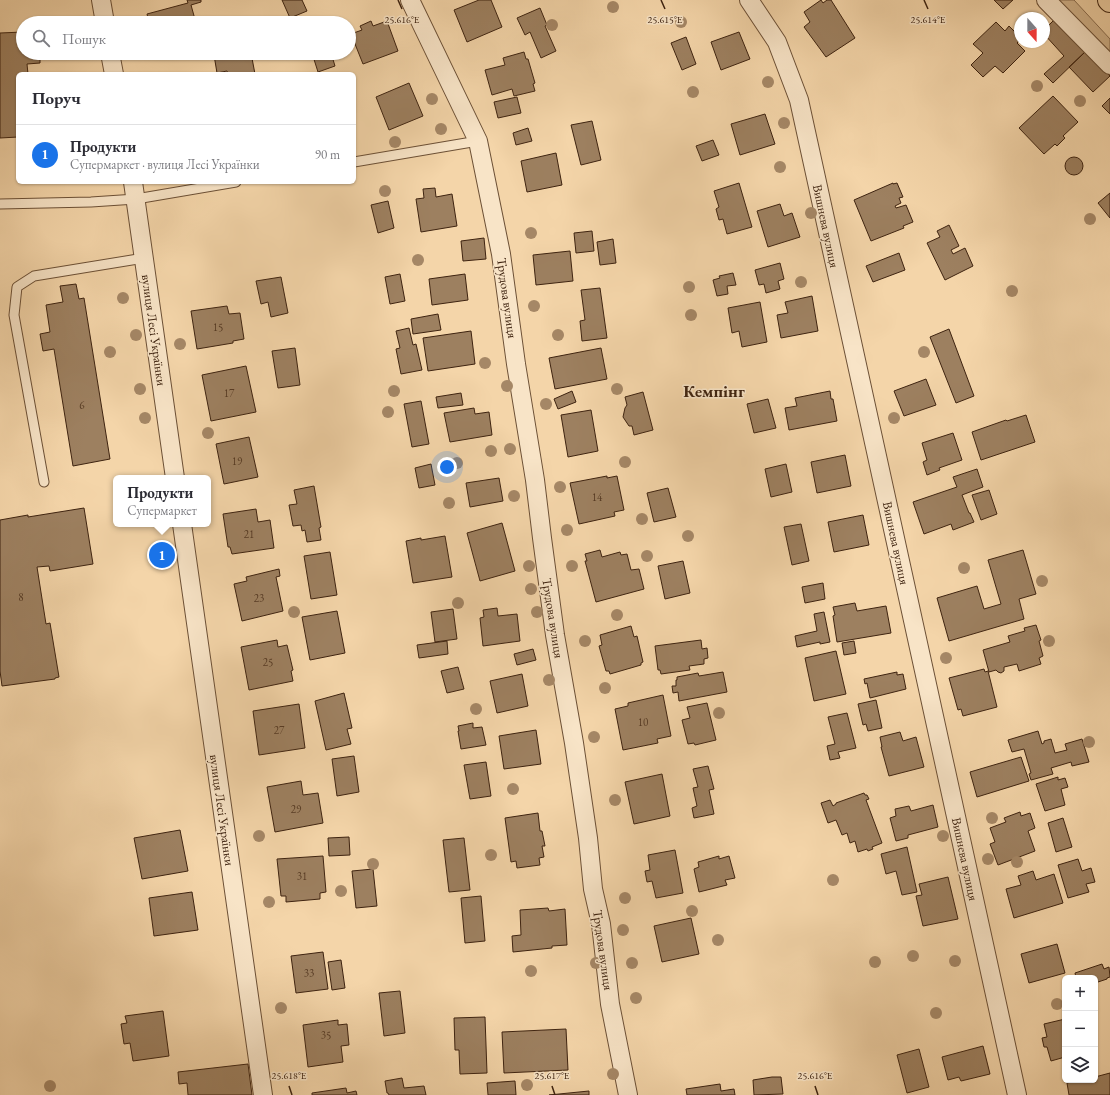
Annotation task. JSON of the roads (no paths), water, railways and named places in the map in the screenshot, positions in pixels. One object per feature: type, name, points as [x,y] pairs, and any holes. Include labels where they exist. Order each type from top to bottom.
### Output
[{"type":"street","points":[[101,0],[104,16]]},
{"type":"street","name":"Трудова вулиця","points":[[410,0],[478,141],[501,254],[516,364],[535,480],[554,627],[574,743],[588,838],[593,889],[601,924],[610,1004],[628,1095]]},
{"type":"street","name":"Вишнева вулиця","points":[[749,0],[777,42],[799,100],[1017,1095]]},
{"type":"street","points":[[1046,0],[1110,65]]},
{"type":"street","points":[[111,60],[114,72]]},
{"type":"street","name":"вулиця Лесі Українки","points":[[134,190],[175,475]]},
{"type":"street","name":"вулиця Лесі Українки","points":[[182,527],[263,1095]]},
{"type":"lane","points":[[356,162],[478,141]]},
{"type":"lane","points":[[0,204],[91,202],[134,190],[210,184]]},
{"type":"lane","points":[[44,482],[14,315],[17,287],[34,276],[144,258]]},
{"type":"place","name":"Продукти","points":[[162,555]]},
{"type":"district","name":"Кемпінг","points":[[714,391]]}]
